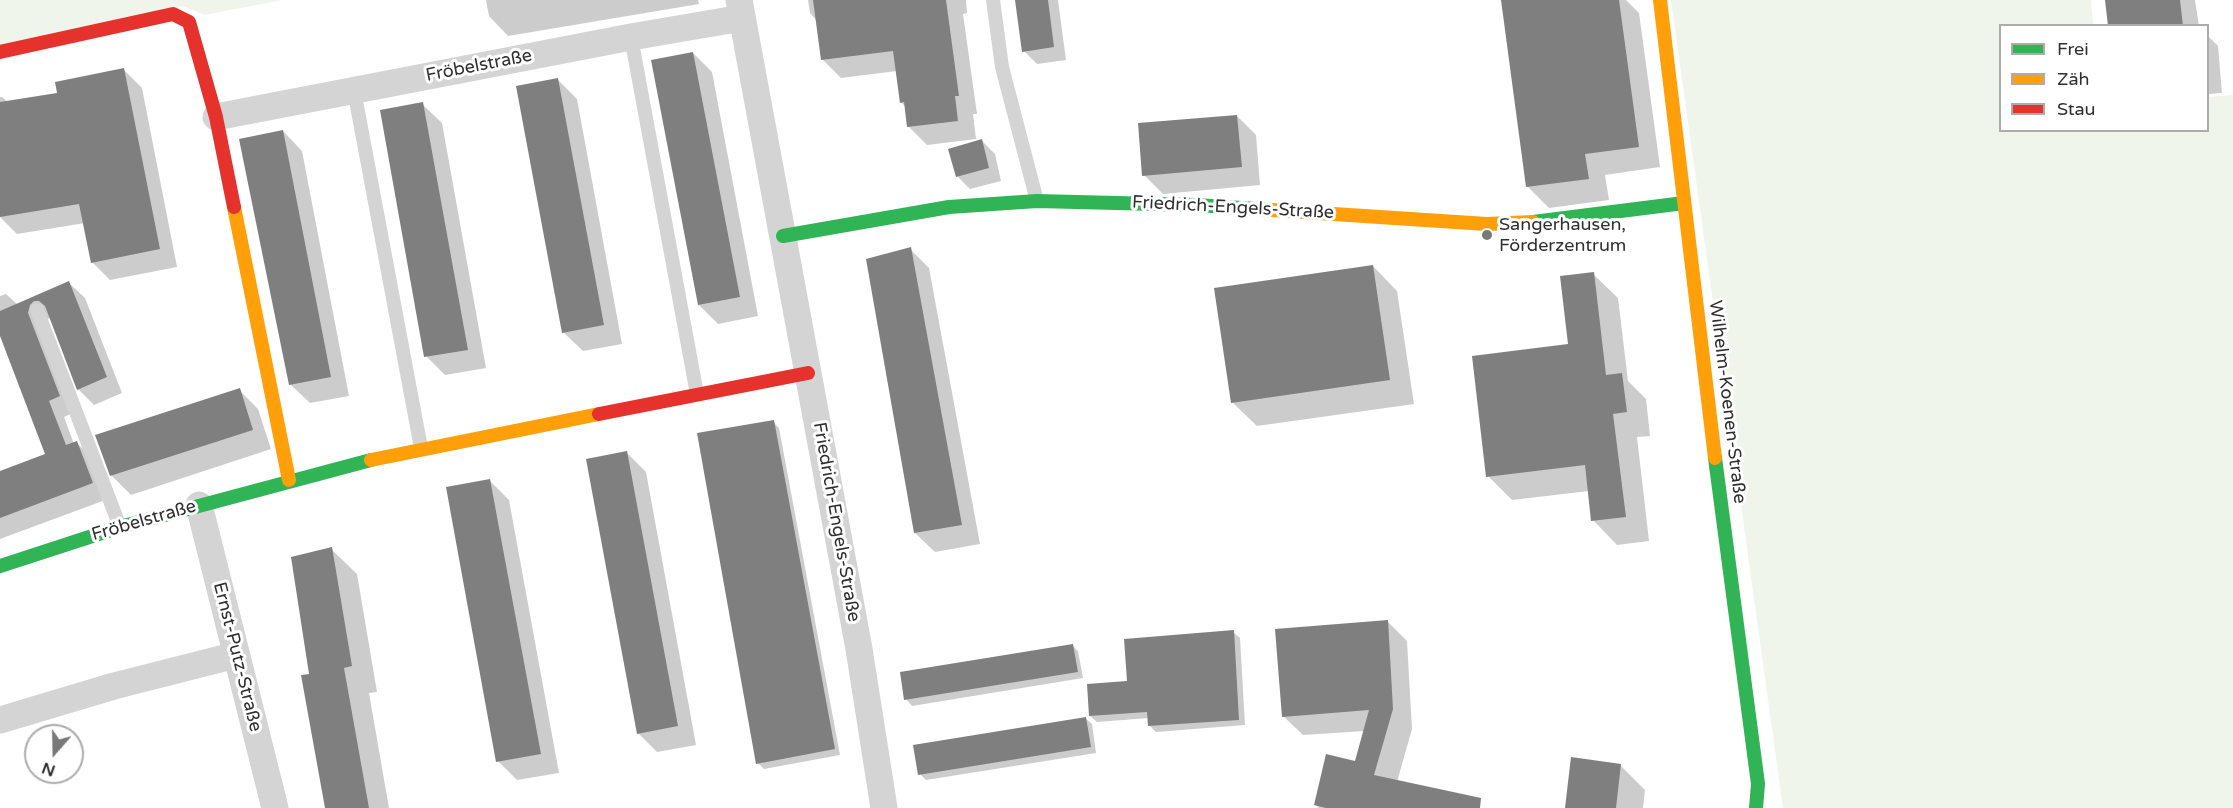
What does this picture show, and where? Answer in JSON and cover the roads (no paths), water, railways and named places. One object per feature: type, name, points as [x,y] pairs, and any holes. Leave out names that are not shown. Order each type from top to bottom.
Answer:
[{"type":"street","name":"Wilhelm-Koenen-Straße","points":[[1660,0],[1756,772],[1758,793],[1756,808]]},
{"type":"street","name":"Friedrich-Engels-Straße","points":[[740,9],[859,649],[884,808]]},
{"type":"street","name":"Fröbelstraße","points":[[216,117],[631,37],[740,9]]},
{"type":"street","points":[[0,52],[173,14],[189,22],[216,117],[289,480]]},
{"type":"street","name":"Friedrich-Engels-Straße","points":[[783,236],[949,207],[1037,201],[1196,205],[1487,224],[1546,221],[1684,203]]},
{"type":"street","name":"Fröbelstraße","points":[[0,566],[120,527],[289,480],[421,448],[808,373]]},
{"type":"street","name":"Ernst-Putz-Straße","points":[[199,506],[275,808]]},
{"type":"street","points":[[0,720],[114,686],[236,655]]},
{"type":"lane","points":[[993,0],[1002,67],[1037,201]]},
{"type":"lane","points":[[631,37],[697,394]]},
{"type":"lane","points":[[354,90],[421,448]]},
{"type":"lane","points":[[37,310],[120,527]]},
{"type":"place","name":"Sangerhausen, Förderzentrum","points":[[1487,235]]}]
